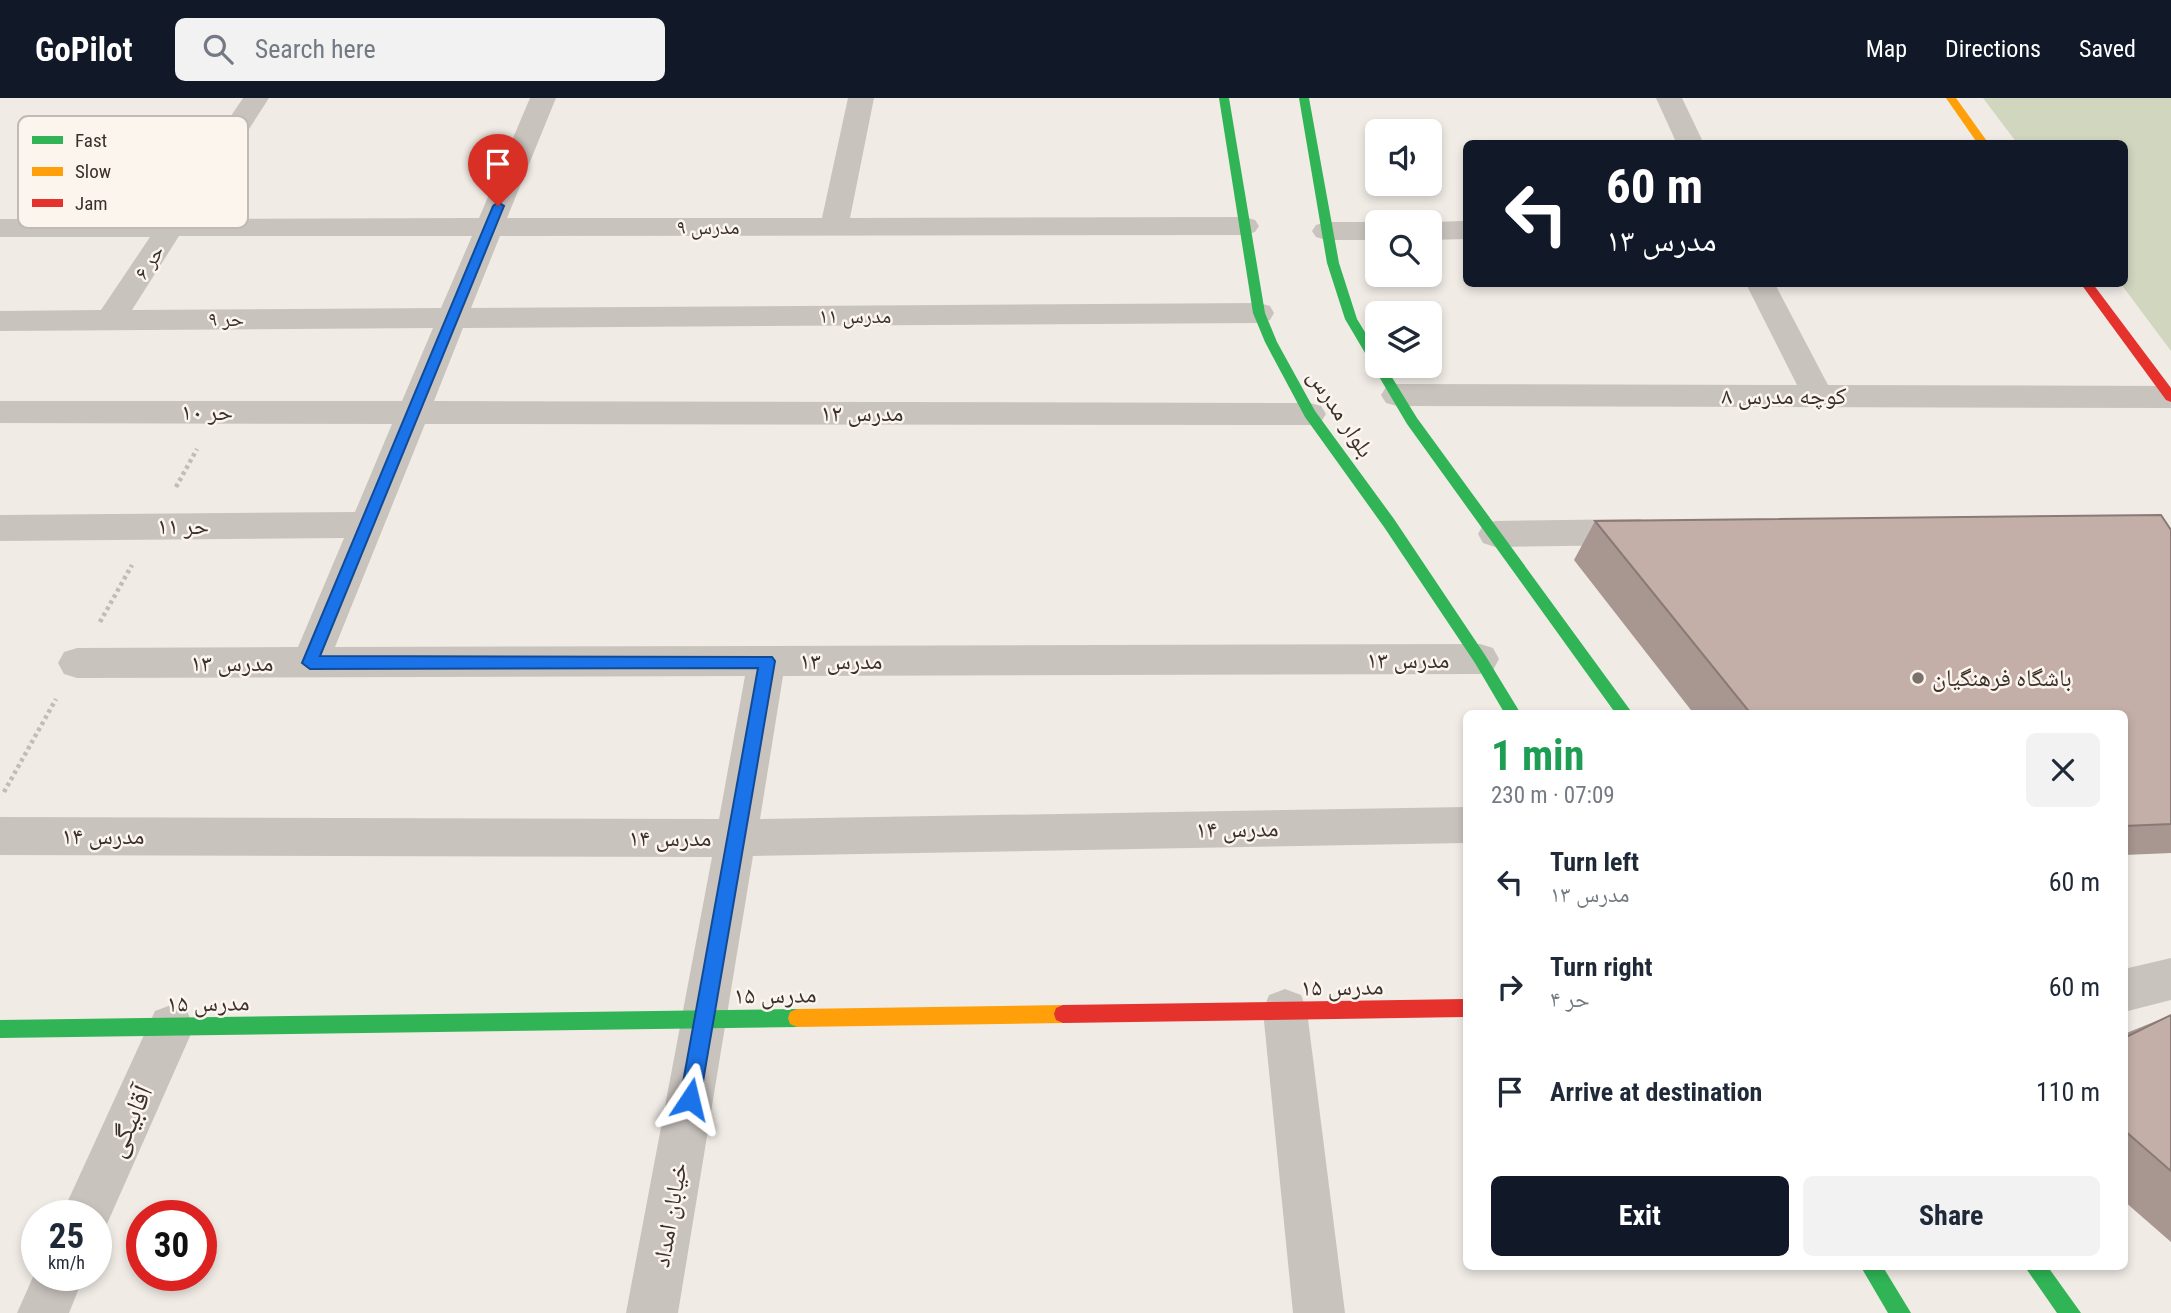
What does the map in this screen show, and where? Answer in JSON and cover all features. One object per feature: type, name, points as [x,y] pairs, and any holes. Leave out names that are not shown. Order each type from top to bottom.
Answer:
[{"type":"main road","name":"بلوار مدرس","points":[[1224,98],[1259,313],[1271,342],[1310,414],[1389,523],[1480,659],[1511,710]]},
{"type":"main road","points":[[1304,98],[1333,263],[1351,319],[1365,342]]},
{"type":"main road","points":[[1951,98],[1981,140]]},
{"type":"main road","points":[[2089,287],[2171,397]]},
{"type":"main road","points":[[1387,378],[1412,421],[1622,710]]},
{"type":"main road","name":"مدرس ۱۵","points":[[0,1029],[1463,1008]]},
{"type":"main road","points":[[1873,1270],[1900,1313]]},
{"type":"main road","points":[[2037,1270],[2070,1313]]},
{"type":"street","name":"حر ۶","points":[[244,116],[256,98]]},
{"type":"street","points":[[310,663],[543,98]]},
{"type":"street","points":[[834,227],[861,98]]},
{"type":"street","points":[[1669,98],[1689,140]]},
{"type":"street","name":"مدرس ۹","points":[[0,228],[1245,226]]},
{"type":"street","name":"حر ۶","points":[[110,320],[170,228]]},
{"type":"street","points":[[1442,230],[1463,230]]},
{"type":"street","points":[[1326,231],[1365,231]]},
{"type":"street","points":[[1763,287],[1818,396]]},
{"type":"street","name":"مدرس ۱۱","points":[[452,318],[1259,313]]},
{"type":"street","name":"حر ۹","points":[[0,320],[452,318]]},
{"type":"street","name":"کوچه مدرس ۸","points":[[1397,395],[2171,397]]},
{"type":"street","name":"حر ۱۰","points":[[0,412],[413,412]]},
{"type":"street","name":"مدرس ۱۲","points":[[413,412],[1310,414]]},
{"type":"street","name":"حر ۱۱","points":[[0,528],[366,525]]},
{"type":"street","points":[[1495,534],[1675,532]]},
{"type":"street","name":"مدرس ۱۳","points":[[77,663],[1480,659]]},
{"type":"street","name":"خیابان امداد","points":[[653,1313],[767,661]]},
{"type":"street","name":"مدرس ۱۴","points":[[0,836],[737,838],[1463,825]]},
{"type":"street","points":[[2128,990],[2171,979]]},
{"type":"street","points":[[1285,1011],[1319,1313]]},
{"type":"street","name":"آقابیگی","points":[[93,1200],[171,1027]]},
{"type":"street","points":[[43,1313],[53,1291]]},
{"type":"path","points":[[0,799],[218,412]]},
{"type":"green space","points":[[1983,98],[2171,98],[2171,351],[2123,287],[2128,287],[2128,140],[2015,140]]},
{"type":"building","name":"باشگاه فرهنگیان","points":[[2161,515],[2171,530],[2171,824],[2128,826],[2128,710],[1748,710],[1595,521]]},
{"type":"building","points":[[2171,1015],[2171,1171],[2128,1133],[2128,1036]]},
{"type":"traffic: fast","points":[[1224,98],[1259,313],[1271,342],[1310,414],[1389,523],[1480,659],[1511,710]]},
{"type":"traffic: fast","points":[[1304,98],[1333,263],[1351,319],[1365,342]]},
{"type":"traffic: fast","points":[[1386,378],[1412,421],[1622,710]]},
{"type":"traffic: fast","points":[[0,1029],[797,1018]]},
{"type":"traffic: fast","points":[[1873,1270],[1900,1313]]},
{"type":"traffic: fast","points":[[2037,1270],[2070,1313]]},
{"type":"traffic: slow","points":[[1951,98],[1981,140]]},
{"type":"traffic: slow","points":[[797,1018],[1063,1014]]},
{"type":"traffic: jam","points":[[2089,287],[2171,397]]},
{"type":"traffic: jam","points":[[1063,1014],[1463,1008]]},
{"type":"place","name":"باشگاه فرهنگیان","points":[[1918,678]]},
{"type":"route","points":[[498,206],[310,663],[767,661],[690,1099]]}]
